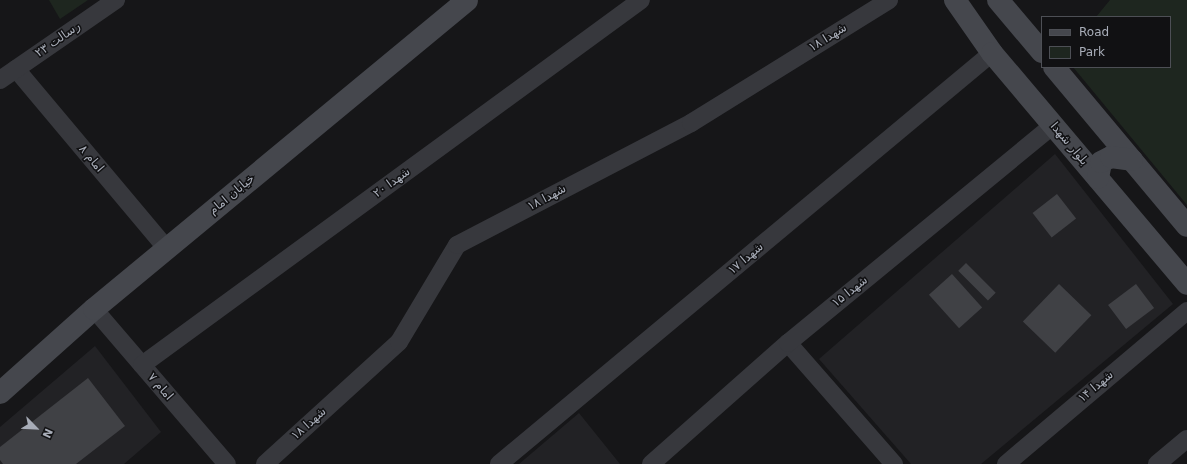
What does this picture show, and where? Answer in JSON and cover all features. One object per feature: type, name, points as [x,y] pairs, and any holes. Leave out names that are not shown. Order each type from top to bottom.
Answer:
[{"type":"main road","name":"خیابان امام","points":[[0,393],[94,309],[467,0]]},
{"type":"main road","name":"بلوار شهدا","points":[[955,0],[992,53],[1187,284]]},
{"type":"main road","points":[[998,0],[1041,51]]},
{"type":"main road","points":[[1055,68],[1187,226]]},
{"type":"main road","points":[[1098,178],[1101,162],[1111,157],[1132,160]]},
{"type":"street","name":"رسالت ۲۳","points":[[0,80],[116,0]]},
{"type":"street","name":"شهدا ۲۰","points":[[142,365],[641,0]]},
{"type":"street","name":"شهدا ۱۸","points":[[265,464],[399,342],[458,245],[691,123],[889,0]]},
{"type":"street","name":"شهدا ۱۷","points":[[499,464],[992,53]]},
{"type":"street","name":"امام ۸","points":[[16,69],[167,249]]},
{"type":"street","name":"شهدا ۱۵","points":[[652,464],[788,343],[1053,125]]},
{"type":"street","name":"امام ۷","points":[[94,309],[227,464]]},
{"type":"street","name":"شهدا ۱۴","points":[[1006,464],[1187,311]]},
{"type":"street","points":[[788,343],[894,464]]},
{"type":"street","points":[[1157,464],[1187,439]]},
{"type":"shaded area","points":[[1055,154],[1173,304],[981,464],[911,464],[819,359]]},
{"type":"shaded area","points":[[95,346],[161,432],[124,464],[0,464],[0,427]]},
{"type":"shaded area","points":[[579,413],[620,464],[519,464]]},
{"type":"green space","points":[[49,0],[88,0],[60,19]]},
{"type":"green space","points":[[1110,0],[1187,0],[1187,205],[1074,68],[1171,68],[1171,16],[1097,16]]},
{"type":"building","points":[[1057,194],[1076,218],[1052,238],[1033,213]]},
{"type":"building","points":[[966,263],[996,293],[988,300],[958,271]]},
{"type":"building","points":[[952,274],[982,307],[959,328],[929,295]]},
{"type":"building","points":[[1059,284],[1091,315],[1055,353],[1023,321]]},
{"type":"building","points":[[1136,284],[1154,308],[1126,329],[1108,305]]},
{"type":"building","points":[[88,378],[125,426],[76,464],[3,464],[0,460],[0,447]]}]
